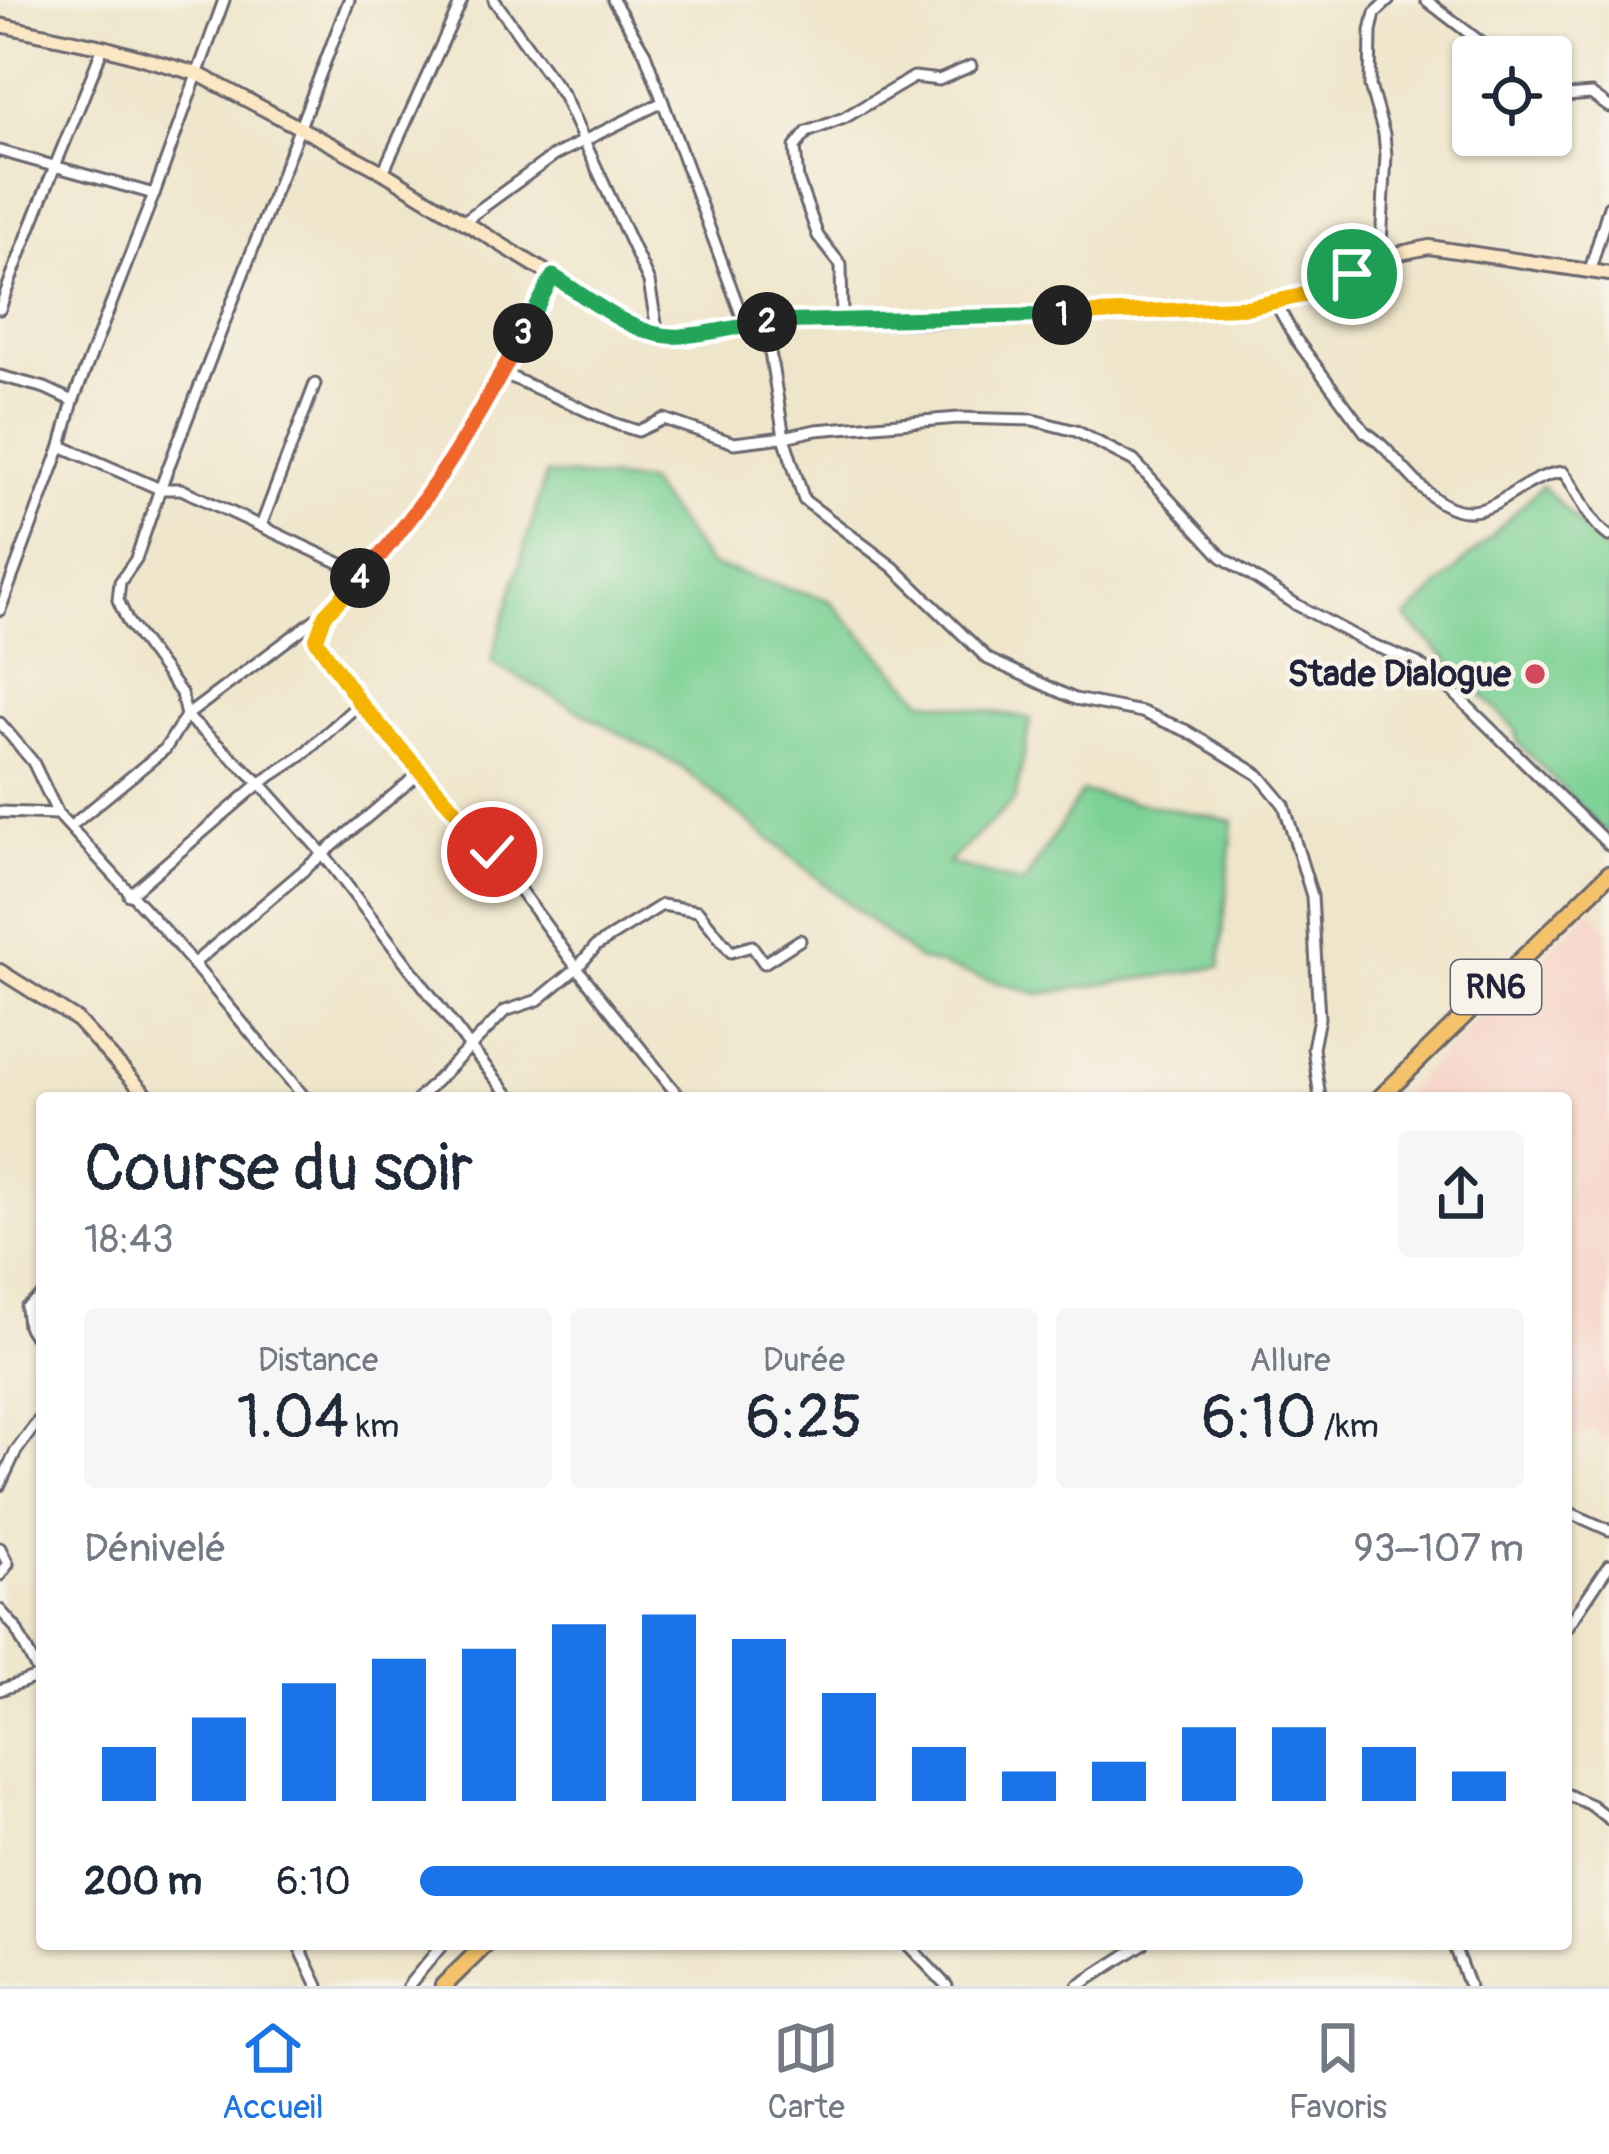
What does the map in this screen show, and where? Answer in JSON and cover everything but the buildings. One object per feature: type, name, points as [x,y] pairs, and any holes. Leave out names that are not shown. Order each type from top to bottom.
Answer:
[{"type":"highway","name":"RN6","points":[[1386,1092],[1609,874]]},
{"type":"highway","points":[[443,1986],[480,1950]]},
{"type":"main road","points":[[0,25],[198,74],[383,172],[619,317],[658,335],[679,337],[765,322],[1148,312],[1275,302],[1429,247],[1609,274]]},
{"type":"main road","points":[[0,971],[76,1019],[143,1092]]},
{"type":"street","points":[[0,610],[224,0]]},
{"type":"street","points":[[349,0],[136,559],[120,581],[118,600],[128,622],[182,693],[186,716],[260,783],[323,854],[506,1092]]},
{"type":"street","points":[[383,172],[461,0]]},
{"type":"street","points":[[494,0],[562,94],[649,282],[658,335]]},
{"type":"street","points":[[613,0],[645,53],[745,325]]},
{"type":"street","points":[[1380,262],[1386,155],[1370,86],[1370,50],[1375,13],[1389,0]]},
{"type":"street","points":[[1426,0],[1473,36]]},
{"type":"street","points":[[0,310],[37,202],[56,168],[103,47]]},
{"type":"street","points":[[842,320],[841,265],[818,236],[798,179],[795,147],[807,132],[844,118],[914,77],[940,80],[971,66]]},
{"type":"street","points":[[1572,96],[1591,94],[1609,107]]},
{"type":"street","points":[[464,220],[522,176],[584,139],[663,102]]},
{"type":"street","points":[[0,152],[154,194]]},
{"type":"street","points":[[1591,270],[1609,206]]},
{"type":"street","points":[[553,276],[485,405],[399,538],[325,615],[316,640],[360,703],[520,888],[675,1092]]},
{"type":"street","points":[[1275,302],[1295,338],[1365,432],[1382,442],[1444,506],[1466,513],[1490,507],[1549,473],[1563,472],[1579,491],[1588,515],[1609,536]]},
{"type":"street","points":[[765,322],[784,437],[804,500],[893,567],[988,659],[1075,699],[1142,712],[1187,731],[1236,758],[1284,805],[1312,896],[1319,1018],[1312,1048],[1319,1092]]},
{"type":"street","points":[[502,373],[616,424],[638,430],[664,419],[734,443],[816,430],[958,418],[1033,420],[1076,431],[1134,461],[1222,557],[1297,605],[1418,663],[1444,683],[1609,845]]},
{"type":"street","points":[[0,376],[73,401]]},
{"type":"street","points":[[261,526],[315,384]]},
{"type":"street","points":[[62,446],[160,489],[181,489],[344,565],[369,569]]},
{"type":"street","points":[[71,826],[165,749],[186,716],[337,603]]},
{"type":"street","points":[[128,895],[360,703]]},
{"type":"street","points":[[0,723],[33,762],[58,814],[193,964],[299,1092]]},
{"type":"street","points":[[193,964],[421,772]]},
{"type":"street","points":[[0,812],[58,814]]},
{"type":"street","points":[[424,1092],[505,1011],[538,1000],[596,946],[662,905],[698,911],[730,952],[752,946],[764,963],[800,940]]},
{"type":"street","points":[[36,1300],[26,1308],[28,1326],[36,1339]]},
{"type":"street","points":[[0,1485],[36,1424]]},
{"type":"street","points":[[1572,1514],[1609,1530]]},
{"type":"street","points":[[0,1548],[8,1564],[0,1575]]},
{"type":"street","points":[[1572,1620],[1609,1565]]},
{"type":"street","points":[[0,1610],[36,1666]]},
{"type":"street","points":[[0,1690],[36,1677]]},
{"type":"street","points":[[1572,1796],[1609,1820]]},
{"type":"street","points":[[301,1950],[318,1986]]},
{"type":"street","points":[[408,1986],[438,1950]]},
{"type":"street","points":[[913,1950],[947,1986]]},
{"type":"street","points":[[1078,1986],[1134,1950]]},
{"type":"street","points":[[1455,1950],[1469,1986]]},
{"type":"shaded area","points":[[1592,908],[1609,930],[1609,1445],[1590,1428],[1572,1442],[1572,1092],[1405,1092]]},
{"type":"green space","points":[[546,474],[647,482],[710,565],[829,600],[923,700],[1031,719],[1015,800],[948,863],[1023,884],[1082,792],[1233,821],[1220,967],[1038,994],[917,959],[681,767],[491,662]]},
{"type":"green space","name":"Stade Dialogue","points":[[1542,486],[1609,554],[1609,832],[1518,743],[1516,730],[1406,618]]},
{"type":"place","name":"Stade Dialogue","points":[[1535,674]]},
{"type":"route","points":[[492,852],[360,703],[316,640],[325,615],[399,538],[485,405],[553,276],[619,317],[658,335],[679,337],[765,322],[1249,307],[1300,296],[1352,274]]}]
